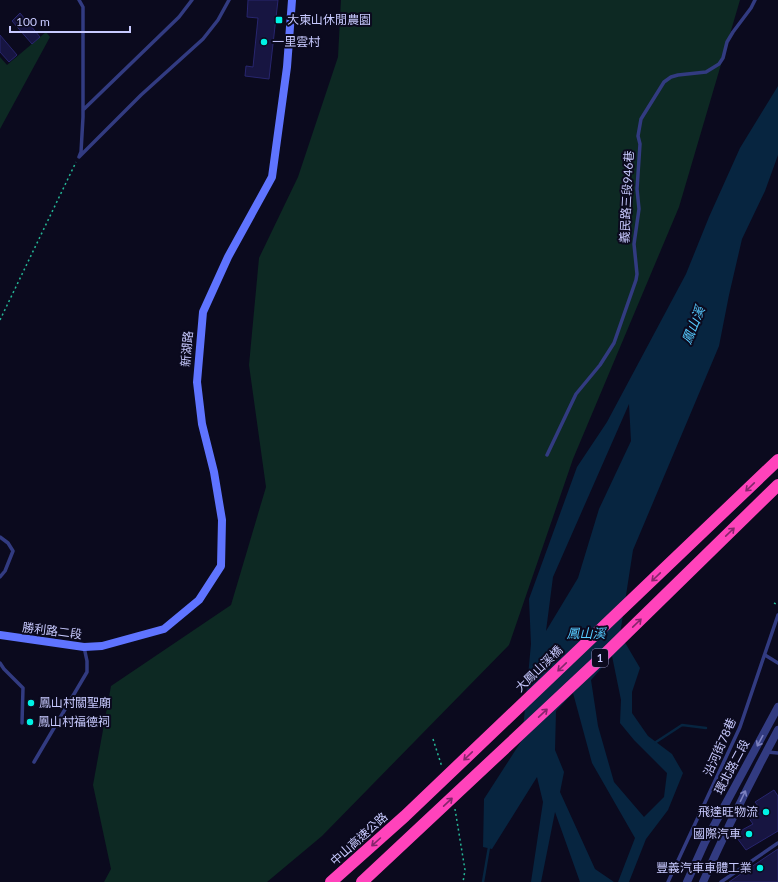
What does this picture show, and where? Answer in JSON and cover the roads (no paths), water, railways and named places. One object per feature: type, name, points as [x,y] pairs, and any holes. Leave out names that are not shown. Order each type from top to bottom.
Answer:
[{"type":"highway","name":"大鳳山溪橋","points":[[405,816],[778,460]]},
{"type":"highway","name":"1","points":[[362,882],[598,661],[778,485]]},
{"type":"highway","name":"中山高速公路","points":[[331,882],[405,816]]},
{"type":"main road","name":"新湖路","points":[[102,646],[164,629],[198,600],[221,566],[222,520],[214,472],[202,424],[196,382],[203,312],[228,257],[272,177],[287,68],[292,0]]},
{"type":"main road","name":"勝利路二段","points":[[0,635],[84,647],[102,646]]},
{"type":"street","name":"環北路二段","points":[[687,882],[705,842],[778,706]]},
{"type":"street","name":"環北路二段","points":[[703,882],[721,841],[778,730]]},
{"type":"lane","points":[[78,0],[83,7],[83,110],[81,152],[79,157],[141,95],[203,39],[218,20],[229,0]]},
{"type":"lane","points":[[83,110],[179,17],[192,0]]},
{"type":"lane","name":"義民路三段946巷","points":[[547,455],[576,394],[600,365],[614,343],[636,280],[637,274],[634,244],[639,209],[637,189],[640,144],[638,136],[641,119],[664,82],[678,75],[706,72],[719,64],[723,58],[727,42],[755,0]]},
{"type":"lane","points":[[0,537],[8,543],[13,551],[5,571],[0,577]]},
{"type":"lane","name":"沿河街78巷","points":[[668,882],[740,727],[778,615]]},
{"type":"lane","points":[[34,762],[87,672],[87,661],[84,647]]},
{"type":"lane","points":[[765,655],[778,663]]},
{"type":"lane","points":[[0,663],[23,688],[22,723]]},
{"type":"lane","points":[[766,751],[778,753]]},
{"type":"lane","points":[[721,882],[778,843]]},
{"type":"water","name":"鳳山溪","points":[[778,86],[778,155],[765,191],[742,239],[719,346],[633,550],[620,634],[640,668],[632,692],[632,713],[648,736],[672,754],[683,773],[668,810],[646,839],[629,882],[618,882],[635,838],[592,763],[573,693],[556,711],[555,750],[564,772],[560,792],[595,869],[614,882],[580,882],[555,812],[541,882],[531,882],[543,802],[537,777],[492,849],[483,847],[484,799],[522,740],[531,644],[529,599],[577,467],[607,422],[686,274],[709,217],[740,148]],"holes":[[[629,404],[631,441],[599,509],[578,578],[546,631],[553,577]],[[612,656],[621,700],[620,723],[634,740],[667,773],[664,797],[644,817],[614,782],[598,726],[591,680]]]},
{"type":"waterway","points":[[656,742],[682,725],[706,728]]},
{"type":"waterway","points":[[483,882],[489,847]]},
{"type":"place","name":"大東山休閒農園","points":[[279,20]]},
{"type":"place","name":"一里雲村","points":[[264,42]]},
{"type":"place","name":"鳳山村關聖廟","points":[[31,703]]},
{"type":"place","name":"鳳山村福德祠","points":[[30,722]]},
{"type":"place","name":"飛達旺物流","points":[[766,812]]},
{"type":"place","name":"國際汽車","points":[[749,834]]},
{"type":"place","name":"豐義汽車車體工業","points":[[760,868]]}]
